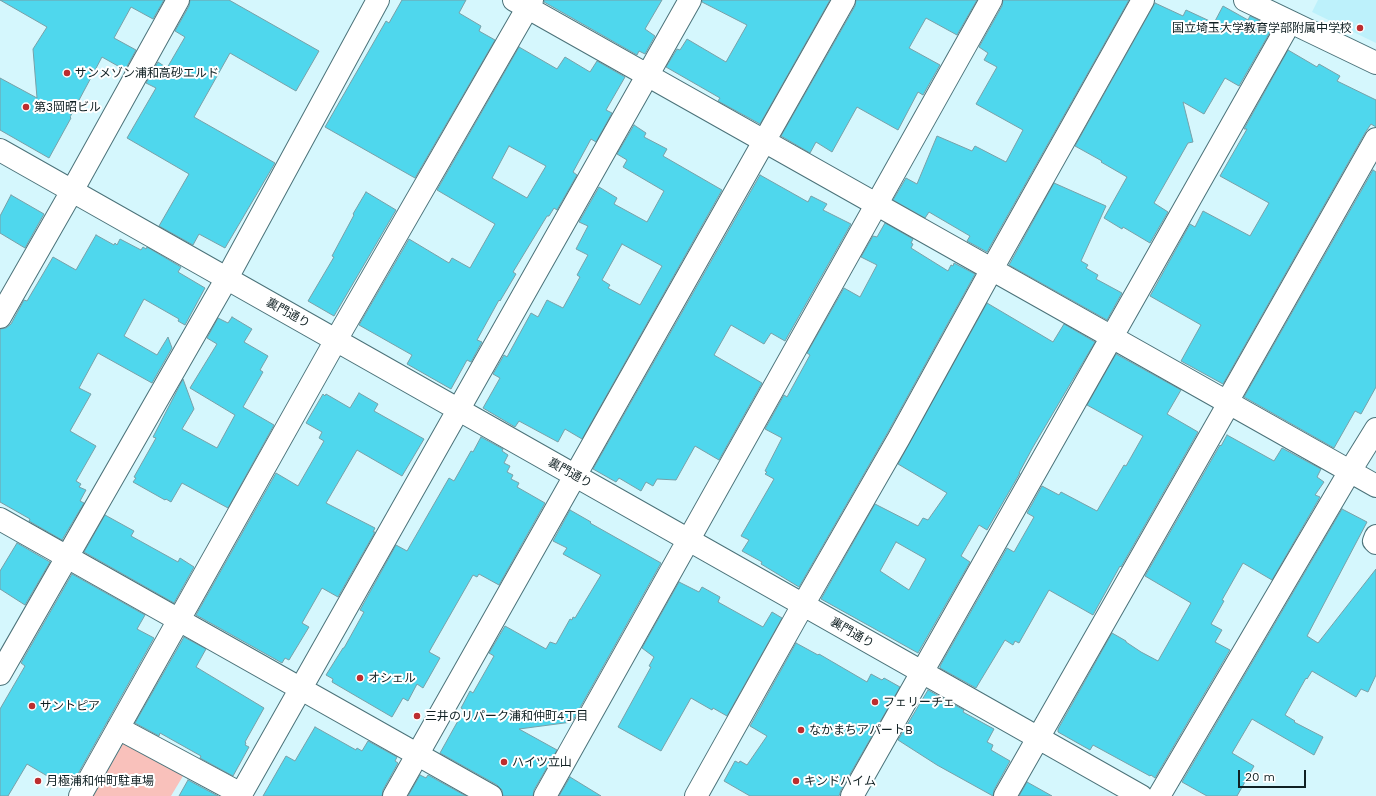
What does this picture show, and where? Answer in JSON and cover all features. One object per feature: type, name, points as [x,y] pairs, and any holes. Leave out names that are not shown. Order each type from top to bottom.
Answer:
[{"type":"street","points":[[0,317],[178,0]]},
{"type":"street","points":[[0,674],[226,278],[378,0]]},
{"type":"street","points":[[118,728],[241,795],[690,0]]},
{"type":"street","points":[[394,796],[844,0]]},
{"type":"street","points":[[545,796],[991,0]]},
{"type":"street","points":[[696,796],[899,438],[1143,0]]},
{"type":"street","points":[[1245,0],[1376,63]]},
{"type":"street","points":[[80,796],[525,3],[764,141],[1376,486]]},
{"type":"street","points":[[852,796],[1290,22]]},
{"type":"street","points":[[1005,796],[1224,412],[1227,402],[1376,139]]},
{"type":"street","name":"裏門通り","points":[[0,150],[336,340],[458,411],[1141,796]]},
{"type":"street","points":[[1159,796],[1376,429]]},
{"type":"street","points":[[0,519],[491,796]]},
{"type":"street","points":[[1376,536],[1374,541],[1376,542]]},
{"type":"shaded area","name":"国立埼玉大学教育学部附属中学校","points":[[1318,0],[1376,0],[1376,43],[1312,12]]},
{"type":"shaded area","points":[[124,742],[186,771],[171,796],[93,796]]},
{"type":"building","points":[[0,0],[164,0],[153,19],[131,7],[114,38],[136,50],[125,70],[102,57],[49,158],[0,130],[0,78],[37,98],[33,49],[47,27]]},
{"type":"building","points":[[190,0],[229,0],[319,51],[296,91],[230,53],[194,117],[275,163],[225,248],[199,234],[193,245],[159,226],[189,174],[127,138],[156,88],[146,83],[158,62],[167,68],[185,37],[175,31],[189,6]]},
{"type":"building","points":[[402,0],[466,0],[459,13],[481,26],[479,31],[495,40],[415,178],[325,127],[386,21],[389,23]]},
{"type":"building","points":[[544,0],[662,0],[645,29],[655,36],[645,54],[639,51],[637,55],[544,2]]},
{"type":"building","points":[[702,0],[830,0],[760,124],[718,101],[720,98],[666,67],[677,49],[680,50],[687,39],[726,62],[747,25],[702,2]]},
{"type":"building","points":[[856,0],[977,0],[957,35],[926,18],[909,48],[940,65],[923,95],[918,92],[898,130],[857,107],[832,152],[816,142],[810,153],[781,136],[855,6]]},
{"type":"building","points":[[1003,0],[1129,0],[987,252],[967,241],[970,236],[929,212],[925,218],[893,200],[906,178],[917,184],[937,136],[972,151],[975,146],[1006,162],[1023,130],[976,104],[997,67],[984,60],[988,53],[979,47],[1002,6]]},
{"type":"building","points":[[1155,3],[1183,16],[1186,10],[1214,23],[1223,6],[1248,20],[1250,16],[1273,27],[1239,86],[1225,78],[1204,114],[1183,102],[1193,142],[1188,143],[1154,203],[1168,212],[1150,243],[1104,218],[1127,177],[1075,146]]},
{"type":"building","points":[[519,47],[557,69],[565,57],[590,72],[597,61],[625,77],[606,110],[612,113],[596,142],[591,139],[573,172],[577,175],[557,210],[554,208],[549,216],[547,216],[513,272],[516,274],[500,301],[499,300],[477,340],[482,342],[471,362],[467,360],[451,389],[407,364],[412,355],[359,325],[409,239],[449,263],[452,258],[470,268],[495,224],[437,190]],"holes":[[[509,146],[546,166],[527,198],[492,178]]]},
{"type":"building","points":[[1288,50],[1317,67],[1319,64],[1340,76],[1337,81],[1376,100],[1376,127],[1371,124],[1365,133],[1223,384],[1181,361],[1201,325],[1150,296],[1190,224],[1195,227],[1203,211],[1250,236],[1269,203],[1220,176],[1247,129],[1244,129]]},
{"type":"building","points":[[634,125],[646,133],[644,137],[667,149],[663,156],[722,190],[582,439],[565,429],[558,442],[519,421],[515,427],[483,408],[500,378],[493,374],[504,355],[507,357],[531,313],[538,317],[547,300],[563,308],[580,277],[577,275],[588,255],[576,249],[588,226],[579,222],[599,187],[617,198],[614,204],[647,222],[664,191],[623,167],[627,160],[617,154]],"holes":[[[622,244],[662,266],[640,305],[608,288],[610,285],[602,280]]]},
{"type":"building","points":[[1373,170],[1376,172],[1376,387],[1361,414],[1355,411],[1334,448],[1244,397]]},
{"type":"building","points":[[760,175],[808,202],[811,196],[827,204],[823,210],[851,224],[785,341],[771,333],[764,344],[731,325],[714,355],[762,383],[719,460],[695,446],[676,480],[657,479],[653,486],[646,482],[641,491],[619,478],[616,482],[593,469]]},
{"type":"building","points":[[1054,183],[1106,206],[1081,261],[1088,265],[1086,268],[1098,275],[1096,279],[1122,293],[1107,320],[1009,265]]},
{"type":"building","points":[[366,192],[396,210],[334,316],[308,301],[334,257],[332,256]]},
{"type":"building","points":[[11,195],[44,214],[25,248],[0,233],[0,216]]},
{"type":"building","points":[[885,223],[913,239],[911,248],[948,271],[954,263],[975,274],[888,432],[799,587],[761,564],[762,562],[742,551],[749,540],[741,536],[774,479],[765,474],[767,472],[765,471],[782,438],[765,429],[784,395],[787,397],[810,355],[807,353],[844,288],[860,297],[877,265],[861,257],[873,236],[877,237]]},
{"type":"building","points":[[96,235],[114,245],[115,243],[117,245],[120,239],[141,250],[143,247],[146,249],[147,247],[181,267],[178,272],[205,288],[185,325],[178,321],[179,319],[144,299],[124,336],[157,355],[168,337],[172,348],[152,383],[98,353],[79,388],[91,394],[70,431],[96,446],[76,481],[81,484],[79,487],[86,490],[80,501],[84,503],[62,540],[0,502],[0,329],[6,328],[11,324],[24,300],[27,301],[53,257],[76,270]]},
{"type":"building","points":[[987,303],[1053,342],[1064,324],[1095,342],[1033,447],[1020,473],[987,530],[979,525],[961,556],[970,562],[918,653],[821,599],[875,504],[918,526],[923,518],[928,520],[947,493],[898,464]],"holes":[[[896,542],[926,559],[909,590],[880,571]]]},
{"type":"building","points":[[232,317],[252,329],[244,342],[268,356],[260,370],[263,372],[243,407],[274,425],[228,508],[182,483],[171,502],[166,499],[165,500],[133,482],[136,478],[134,477],[156,438],[153,437],[183,379],[194,409],[182,429],[217,448],[235,415],[190,388],[217,344],[207,338],[218,318],[228,323]]},
{"type":"building","points":[[1116,354],[1181,390],[1167,414],[1198,432],[1093,615],[1049,590],[1019,643],[1015,641],[1013,645],[1005,640],[976,688],[940,668],[940,666],[1007,548],[1014,552],[1034,517],[1027,513],[1042,486],[1059,495],[1061,492],[1097,511],[1143,436],[1087,405]]},
{"type":"building","points":[[359,393],[378,404],[374,411],[424,439],[402,476],[357,450],[326,503],[375,528],[373,532],[375,532],[338,597],[322,588],[302,623],[309,627],[289,660],[285,658],[282,663],[196,615],[276,473],[298,486],[324,441],[319,438],[322,432],[306,423],[323,394],[325,396],[326,394],[350,408]]},
{"type":"building","points":[[1227,435],[1274,461],[1282,448],[1321,469],[1317,477],[1324,482],[1315,495],[1320,497],[1272,580],[1243,563],[1222,600],[1224,601],[1211,624],[1222,630],[1215,642],[1230,650],[1155,778],[1093,745],[1090,750],[1058,732],[1058,729],[1112,633],[1158,661],[1191,603],[1145,576]]},
{"type":"building","points":[[481,437],[503,449],[502,451],[508,455],[504,463],[510,466],[507,472],[513,475],[511,479],[519,483],[517,487],[545,503],[499,585],[479,574],[477,577],[473,575],[429,652],[440,658],[423,688],[417,684],[408,701],[403,698],[392,717],[332,682],[333,679],[326,675],[344,648],[364,612],[360,610],[396,545],[407,551],[449,478],[454,481],[471,451],[473,452]]},
{"type":"building","points":[[1342,509],[1367,522],[1307,636],[1318,643],[1376,569],[1376,675],[1368,692],[1361,689],[1356,697],[1312,671],[1307,679],[1306,678],[1285,715],[1295,721],[1294,722],[1323,737],[1314,755],[1252,719],[1232,753],[1254,766],[1237,796],[1207,796],[1182,782]]},
{"type":"building","points":[[570,510],[661,563],[572,722],[519,729],[557,750],[534,790],[533,796],[503,796],[502,790],[497,785],[440,753],[464,710],[461,708],[470,691],[473,693],[494,656],[489,653],[505,626],[546,649],[550,642],[556,644],[570,619],[572,620],[573,617],[575,618],[601,575],[563,554],[567,548],[553,541]]},
{"type":"building","points":[[105,515],[134,531],[131,536],[178,562],[180,558],[194,567],[174,603],[84,552]]},
{"type":"building","points":[[17,543],[50,562],[25,605],[0,589],[0,571]]},
{"type":"building","points":[[72,574],[145,615],[137,629],[154,638],[74,781],[69,778],[66,782],[51,773],[49,777],[27,764],[8,796],[0,796],[0,709],[25,666],[21,663]]},
{"type":"building","points":[[679,582],[699,592],[702,587],[720,597],[718,602],[763,627],[772,612],[782,618],[727,716],[713,708],[712,710],[691,698],[661,751],[618,727],[651,667],[649,666],[654,657],[642,648]]},
{"type":"building","points":[[184,637],[206,649],[196,667],[264,708],[245,742],[245,745],[249,747],[233,776],[200,758],[201,756],[160,733],[159,736],[135,723]]},
{"type":"building","points":[[796,643],[818,655],[819,654],[867,682],[871,674],[882,680],[884,678],[900,687],[839,796],[750,796],[724,781],[735,761],[739,763],[740,761],[747,765],[767,736],[750,726]]},
{"type":"building","points":[[928,690],[994,729],[987,742],[993,745],[991,750],[1010,761],[994,790],[993,796],[937,765],[898,740]]},
{"type":"building","points":[[315,727],[356,750],[357,748],[362,751],[368,741],[397,757],[395,761],[398,763],[383,790],[382,796],[263,796],[286,756],[295,761]]},
{"type":"building","points":[[420,775],[426,778],[428,775],[466,796],[408,796]]},
{"type":"building","points":[[570,777],[601,796],[559,796]]},
{"type":"building","points":[[188,780],[218,796],[179,796]]},
{"type":"building","points":[[1027,782],[1052,796],[1019,796]]},
{"type":"place","name":"国立埼玉大学教育学部附属中学校","points":[[1360,28]]},
{"type":"place","name":"サンメゾン浦和高砂エルド","points":[[67,73]]},
{"type":"place","name":"第3岡昭ビル","points":[[26,107]]},
{"type":"place","name":"オシェル","points":[[360,678]]},
{"type":"place","name":"フェリーチェ","points":[[875,702]]},
{"type":"place","name":"サントピア","points":[[32,706]]},
{"type":"place","name":"三井のリパーク浦和仲町4丁目","points":[[417,716]]},
{"type":"place","name":"なかまちアパートB","points":[[801,730]]},
{"type":"place","name":"ハイツ立山","points":[[504,762]]},
{"type":"place","name":"月極浦和仲町駐車場","points":[[38,781]]},
{"type":"place","name":"キンドハイム","points":[[796,781]]}]
